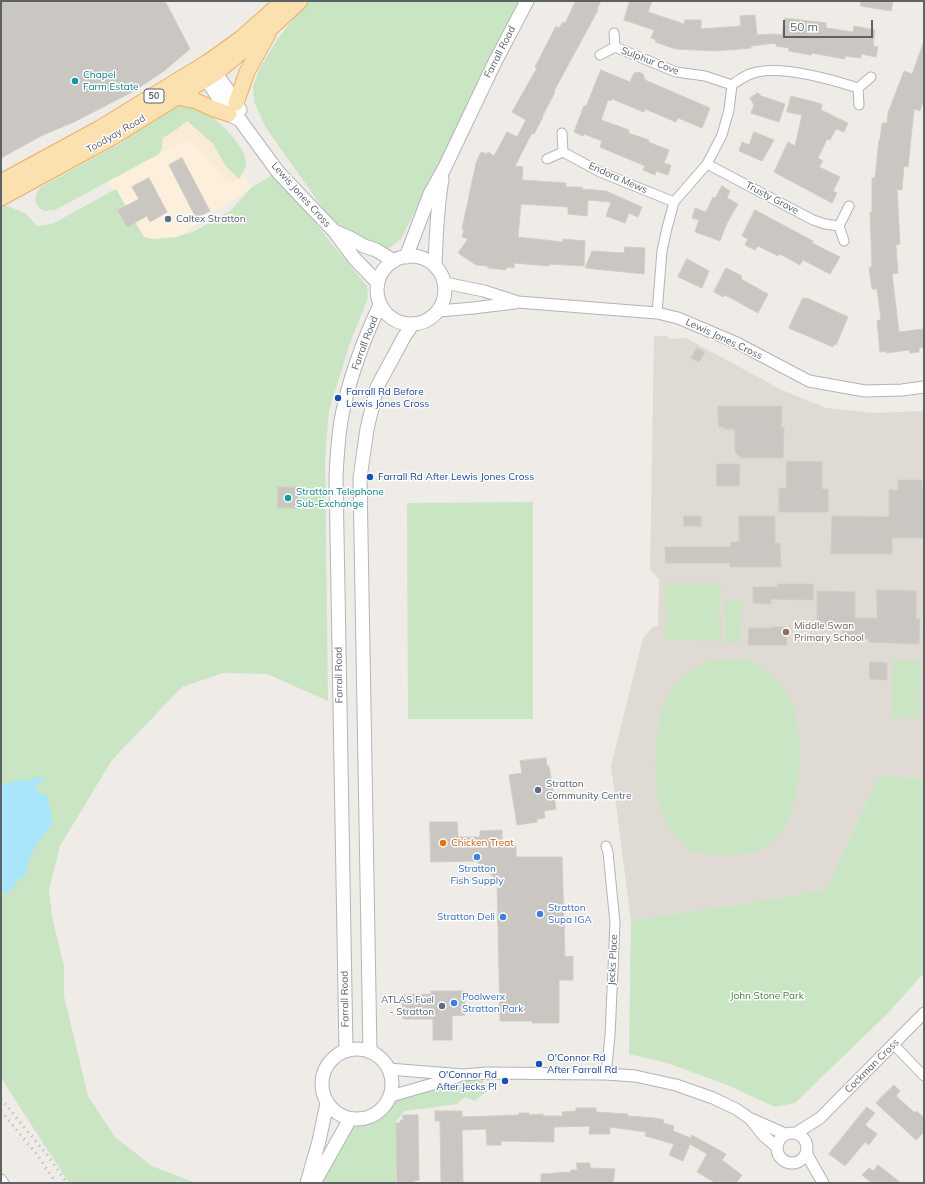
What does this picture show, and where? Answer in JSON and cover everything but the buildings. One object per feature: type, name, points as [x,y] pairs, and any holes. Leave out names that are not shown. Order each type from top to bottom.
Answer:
[{"type":"main road","name":"Toodyay Road","points":[[1,198],[111,138],[177,97],[283,1]]},
{"type":"main road","name":"Toodyay Road","points":[[1,182],[207,71],[272,26],[300,1]]},
{"type":"main road","name":"Farrall Road","points":[[412,325],[399,322],[388,316],[380,305],[378,298],[378,283],[381,274],[387,267],[400,259],[430,194],[444,169],[494,64],[527,1]]},
{"type":"main road","points":[[177,97],[196,101],[214,110],[235,112],[247,72],[272,26]]},
{"type":"main road","name":"Lewis Jones Cross","points":[[207,71],[278,172],[334,232],[354,258],[378,283]]},
{"type":"main road","name":"Farrall Road","points":[[435,266],[438,202],[444,169]]},
{"type":"main road","name":"Lewis Jones Cross","points":[[334,232],[350,238],[364,246],[400,259]]},
{"type":"main road","points":[[370,1052],[360,478],[367,429],[377,387],[412,325],[422,323],[432,318],[439,311],[445,293],[445,283],[435,266],[426,260],[416,257],[400,259]]},
{"type":"main road","name":"Farrall Road","points":[[346,1051],[336,476],[341,421],[345,405],[363,346],[380,305]]},
{"type":"main road","points":[[359,1049],[370,1052],[384,1061],[389,1069],[392,1079],[391,1096],[386,1105],[379,1112],[370,1117],[350,1119],[340,1115],[327,1103],[323,1093],[322,1083],[324,1071],[328,1064],[336,1056],[346,1051],[359,1049]]},
{"type":"main road","points":[[307,1183],[319,1141],[327,1103]]},
{"type":"main road","points":[[314,1183],[350,1119]]},
{"type":"street","name":"Sulphur Cove","points":[[614,33],[615,47]]},
{"type":"street","name":"Sulphur Cove","points":[[600,55],[615,47]]},
{"type":"street","name":"Sulphur Cove","points":[[615,47],[676,72],[705,76],[732,85]]},
{"type":"street","points":[[657,313],[662,251],[674,202],[707,164],[722,135],[729,110],[732,85],[746,75],[758,72],[780,71],[824,77],[858,88]]},
{"type":"street","points":[[858,88],[871,77]]},
{"type":"street","points":[[858,88],[859,106]]},
{"type":"street","points":[[547,159],[563,152],[562,133]]},
{"type":"street","name":"Endora Mews","points":[[563,152],[600,172],[674,202]]},
{"type":"street","name":"Trusty Grove","points":[[707,164],[813,220],[838,226]]},
{"type":"street","points":[[844,241],[838,226],[849,206]]},
{"type":"street","name":"Lewis Jones Cross","points":[[445,283],[484,291],[518,302]]},
{"type":"street","name":"Lewis Jones Cross","points":[[439,311],[518,302],[657,313],[678,318],[737,344],[809,381],[864,391],[902,390],[924,387]]},
{"type":"street","name":"Jecks Place","points":[[606,846],[610,862],[614,923],[610,1036],[606,1074]]},
{"type":"street","name":"Cockman Cross","points":[[790,1134],[820,1118],[924,1013]]},
{"type":"street","points":[[893,1044],[924,1076]]},
{"type":"street","points":[[389,1069],[463,1075],[486,1073],[606,1074],[635,1076],[676,1084],[713,1098],[736,1109],[749,1118],[790,1134],[803,1137],[822,1181]]},
{"type":"street","points":[[391,1096],[463,1075]]},
{"type":"street","points":[[749,1118],[764,1136],[777,1147]]},
{"type":"street","name":"Cockman Cross","points":[[807,1149],[820,1118]]},
{"type":"street","points":[[790,1134],[781,1137],[777,1147],[777,1152],[783,1160],[787,1162],[797,1162],[801,1160],[807,1149]]},
{"type":"street","points":[[797,1162],[822,1181]]},
{"type":"street","points":[[1,1179],[4,1183]]},
{"type":"shaded area","name":"Caltex Stratton","points":[[209,124],[252,187],[155,252],[103,175],[176,126]]},
{"type":"shaded area","name":"Middle Swan Primary School","points":[[654,336],[667,336],[670,339],[686,338],[782,390],[826,408],[873,413],[924,411],[924,779],[879,775],[826,890],[631,921],[611,766],[643,638],[652,627],[658,626],[659,579],[650,570]]},
{"type":"green space","points":[[307,1],[520,1],[401,239],[387,250],[349,234],[327,214],[266,128],[254,102],[253,86],[260,68],[277,40]]},
{"type":"green space","points":[[177,104],[188,104],[206,112],[233,137],[240,146],[246,162],[245,169],[239,179],[226,167],[213,144],[187,121],[163,138],[162,149],[159,154],[55,210],[45,211],[38,207],[36,197],[38,190],[41,187],[121,143],[129,133]]},
{"type":"green space","points":[[278,172],[328,239],[367,286],[368,298],[349,346],[329,410],[325,460],[328,701],[267,674],[223,673],[182,687],[112,760],[60,846],[49,890],[52,917],[64,966],[64,996],[88,1096],[115,1137],[152,1166],[196,1183],[69,1183],[1,1078],[1,203],[26,214],[37,226],[52,224],[116,189],[144,237],[154,239],[176,237],[195,231],[230,211],[252,187]]},
{"type":"green space","points":[[533,502],[533,719],[408,719],[407,503]]},
{"type":"green space","points":[[665,583],[721,583],[720,610],[716,610],[716,614],[721,614],[721,641],[665,640],[665,614],[669,614],[669,610],[665,609]]},
{"type":"green space","points":[[725,600],[742,600],[741,643],[725,643]]},
{"type":"green space","points":[[744,659],[755,663],[775,678],[780,684],[790,698],[796,717],[800,747],[800,764],[793,810],[786,825],[773,840],[765,847],[748,854],[712,855],[690,850],[675,835],[666,822],[660,805],[655,764],[659,723],[664,705],[671,691],[684,676],[711,660]]},
{"type":"green space","points":[[893,660],[920,661],[919,718],[892,718]]},
{"type":"green space","name":"John Stone Park","points":[[879,775],[924,779],[924,973],[887,1014],[795,1103],[775,1107],[725,1084],[667,1063],[629,1054],[631,921],[826,890]]},
{"type":"green space","points":[[486,1073],[482,1085],[488,1090],[475,1101],[465,1097],[457,1104],[405,1111],[396,1121],[396,1183],[314,1183],[350,1119],[364,1118],[375,1115],[391,1096]]},
{"type":"sand","points":[[187,121],[213,144],[226,167],[239,179],[232,183],[226,180],[198,148],[188,142],[171,147],[159,154],[162,149],[163,138]]},
{"type":"water","points":[[40,777],[46,781],[37,783],[35,791],[40,791],[48,798],[53,824],[43,834],[31,855],[25,876],[18,879],[17,883],[7,894],[3,892],[1,893],[1,785]]},
{"type":"railway","points":[[1,1099],[48,1156],[67,1183]]},
{"type":"railway","points":[[1,1111],[38,1156],[56,1183]]},
{"type":"place","name":"Chapel Farm Estate","points":[[75,81]]},
{"type":"place","name":"Caltex Stratton","points":[[168,219]]},
{"type":"place","name":"Farrall Rd Before Lewis Jones Cross","points":[[338,398]]},
{"type":"place","name":"Farrall Rd After Lewis Jones Cross","points":[[370,477]]},
{"type":"place","name":"Stratton Telephone Sub-Exchange","points":[[288,498]]},
{"type":"place","name":"Middle Swan Primary School","points":[[786,632]]},
{"type":"place","name":"Stratton Community Centre","points":[[538,790]]},
{"type":"place","name":"Chicken Treat","points":[[443,843]]},
{"type":"place","name":"Stratton Fish Supply","points":[[477,857]]},
{"type":"place","name":"Stratton Supa IGA","points":[[540,914]]},
{"type":"place","name":"Stratton Deli","points":[[503,917]]},
{"type":"place","name":"Poolwerx Stratton Park","points":[[454,1003]]},
{"type":"place","name":"ATLAS Fuel - Stratton","points":[[442,1006]]},
{"type":"place","name":"O'Connor Rd After Farrall Rd","points":[[539,1064]]},
{"type":"place","name":"O'Connor Rd After Jecks Pl","points":[[505,1081]]}]
